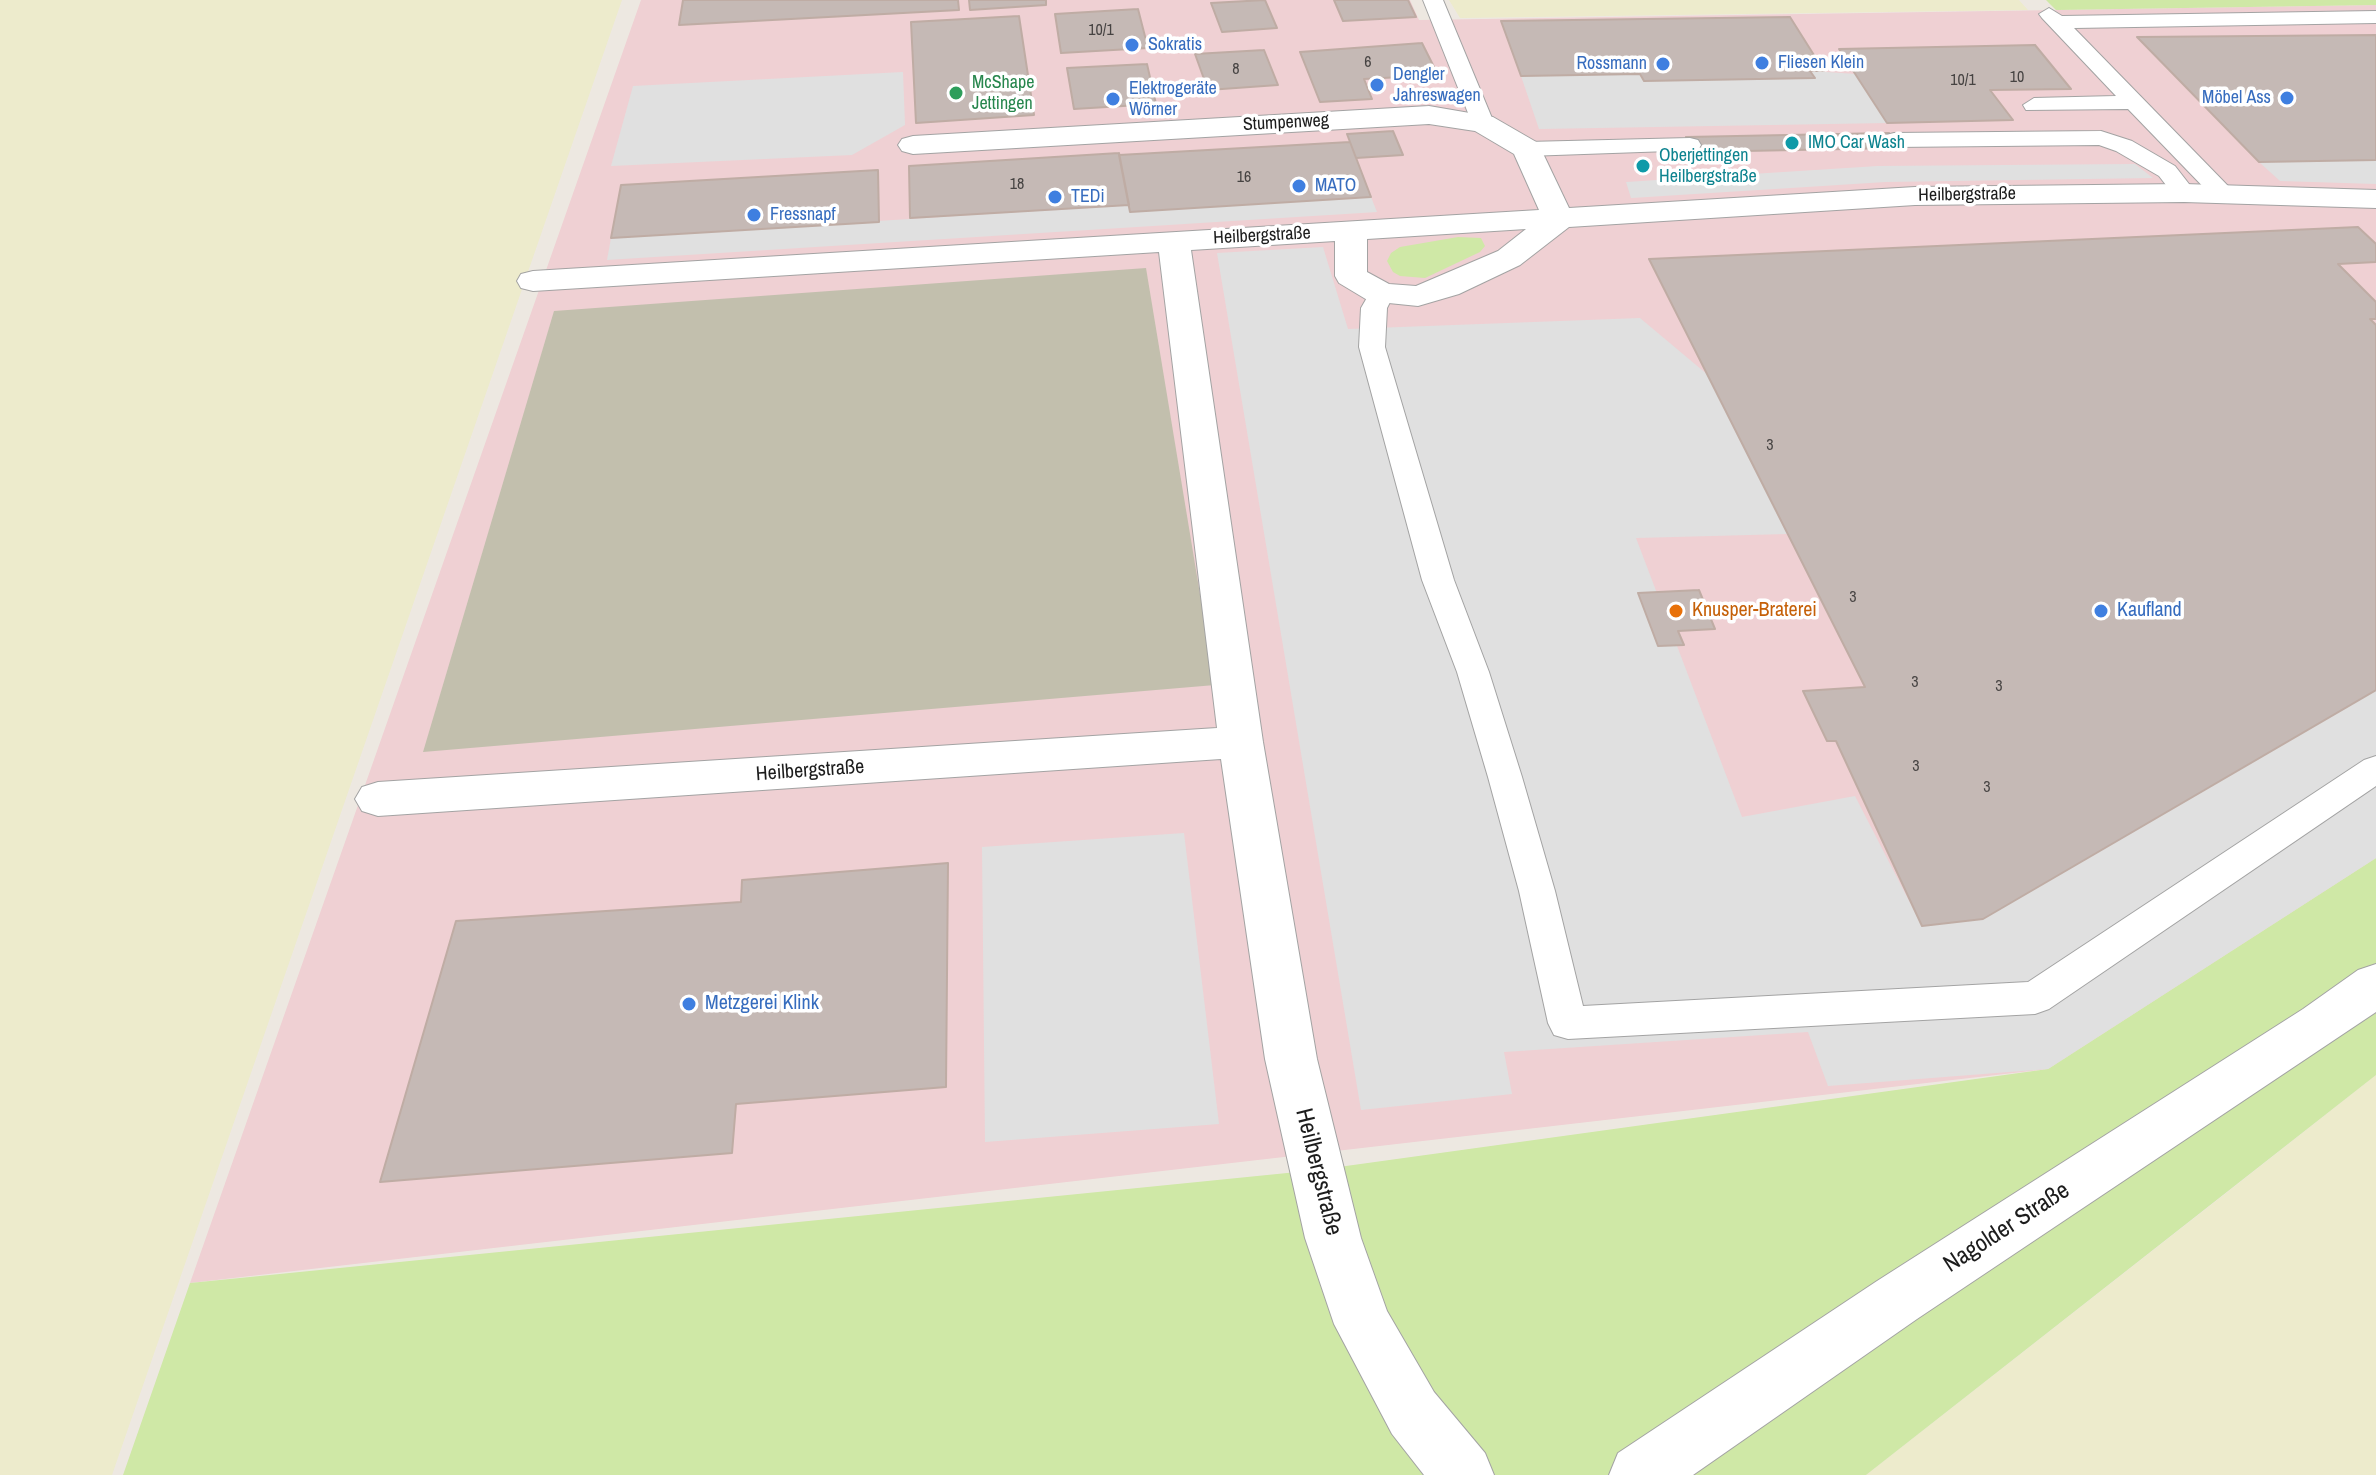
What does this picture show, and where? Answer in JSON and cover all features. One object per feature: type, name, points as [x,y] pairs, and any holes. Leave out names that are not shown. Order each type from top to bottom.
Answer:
[{"type":"street","name":"Stumpenweg","points":[[913,145],[1429,115],[1483,123],[1527,149]]},
{"type":"street","points":[[1351,231],[1351,276],[1381,294],[1418,296],[1447,287],[1509,258],[1559,219],[1527,149]]},
{"type":"street","name":"Heilbergstraße","points":[[533,281],[1915,196],[2184,193],[2376,199]]},
{"type":"street","name":"Heilbergstraße","points":[[1174,241],[1187,357],[1241,742],[1291,1059],[1333,1238],[1363,1324],[1413,1413],[1463,1475]]},
{"type":"street","name":"Heilbergstraße","points":[[378,799],[1241,742]]},
{"type":"street","name":"Nagolder Straße","points":[[1640,1475],[1897,1300],[2321,1024],[2376,984]]},
{"type":"lane","points":[[1433,0],[1483,123]]},
{"type":"lane","points":[[2223,194],[2053,18],[2376,17]]},
{"type":"lane","points":[[2034,105],[2133,102]]},
{"type":"lane","points":[[1894,140],[2101,138],[2124,146],[2167,171],[2184,193]]},
{"type":"lane","points":[[1527,149],[1690,145]]},
{"type":"lane","points":[[1381,294],[1374,308],[1372,347],[1438,580],[1473,672],[1505,777],[1537,891],[1568,1023],[2035,998],[2376,769]]},
{"type":"shaded area","points":[[0,0],[622,0],[112,1475],[0,1475]]},
{"type":"shaded area","points":[[641,0],[1410,0],[1419,20],[2376,5],[2376,858],[2048,1069],[190,1283]]},
{"type":"shaded area","points":[[1449,0],[2019,0],[2028,10],[1460,18]]},
{"type":"shaded area","points":[[1811,71],[1856,74],[1887,123],[1539,129],[1521,76],[1640,74],[1644,81],[1814,78]]},
{"type":"shaded area","points":[[903,72],[905,125],[852,155],[611,166],[633,86]]},
{"type":"shaded area","points":[[2376,160],[2376,184],[2280,181],[2259,162]]},
{"type":"shaded area","points":[[2135,164],[2153,178],[1886,182],[1631,198],[1626,182],[1878,166]]},
{"type":"shaded area","points":[[1371,197],[1377,212],[607,260],[611,238],[1129,205],[1130,212]]},
{"type":"shaded area","points":[[1323,247],[1348,329],[1640,318],[1708,375],[1787,534],[1636,538],[1742,817],[1855,796],[1922,926],[1983,919],[2376,690],[2376,858],[2048,1069],[1828,1086],[1808,1032],[1504,1052],[1512,1094],[1361,1110],[1217,253]]},
{"type":"shaded area","points":[[1146,268],[1215,685],[423,752],[554,311]]},
{"type":"shaded area","points":[[1184,833],[1219,1124],[985,1142],[982,847]]},
{"type":"shaded area","points":[[2376,1075],[2376,1475],[1866,1475],[2220,1198]]},
{"type":"green space","points":[[2046,0],[2376,0],[2376,5],[2056,10]]},
{"type":"green space","points":[[1458,237],[1481,238],[1485,246],[1480,252],[1425,278],[1400,276],[1393,272],[1387,261],[1391,253],[1400,247]]},
{"type":"green space","points":[[2376,858],[2376,1075],[1866,1475],[123,1475],[190,1283],[1317,1170],[2048,1069]]},
{"type":"building","points":[[683,0],[958,0],[959,10],[679,25]]},
{"type":"building","points":[[969,0],[1046,0],[1046,5],[970,10]]},
{"type":"building","points":[[1265,0],[1277,28],[1222,32],[1211,3]]},
{"type":"building","points":[[1334,0],[1408,0],[1416,17],[1343,21]]},
{"type":"building","points":[[1138,9],[1148,48],[1061,53],[1055,14]]},
{"type":"building","points":[[1019,16],[1034,115],[916,123],[911,22]]},
{"type":"building","points":[[1790,17],[1824,71],[1810,71],[1815,78],[1644,81],[1640,74],[1521,76],[1501,21]]},
{"type":"building","name":"Möbel Ass","points":[[2376,35],[2376,160],[2259,162],[2137,37]]},
{"type":"building","points":[[1422,43],[1438,75],[1364,79],[1372,99],[1320,102],[1300,52]]},
{"type":"building","points":[[2035,45],[2071,89],[1990,90],[2013,120],[1887,123],[1839,49]]},
{"type":"building","points":[[1264,50],[1278,85],[1208,90],[1195,54]]},
{"type":"building","points":[[1147,64],[1156,104],[1074,109],[1067,68]]},
{"type":"building","points":[[1393,131],[1403,155],[1356,158],[1347,134]]},
{"type":"building","name":"IMO Car Wash","points":[[1889,133],[1898,148],[1693,152],[1686,137]]},
{"type":"building","points":[[1350,142],[1371,197],[1130,212],[1119,155]]},
{"type":"building","points":[[1119,153],[1129,205],[910,218],[909,166]]},
{"type":"building","points":[[878,170],[879,222],[611,238],[621,185]]},
{"type":"building","name":"Kaufland","points":[[2358,227],[2376,244],[2376,262],[2338,264],[2376,302],[2376,319],[2370,319],[2376,325],[2376,690],[1983,919],[1922,926],[1836,741],[1827,741],[1803,691],[1865,687],[1649,259]]},
{"type":"building","name":"Knusper-Braterei","points":[[1699,590],[1715,629],[1678,631],[1684,645],[1658,646],[1638,593]]},
{"type":"building","name":"Metzgerei Klink","points":[[948,863],[946,1087],[736,1104],[732,1153],[380,1182],[456,921],[741,902],[742,880]]},
{"type":"place","name":"Sokratis","points":[[1132,45]]},
{"type":"place","name":"Fliesen Klein","points":[[1762,63]]},
{"type":"place","name":"Rossmann","points":[[1663,64]]},
{"type":"place","name":"Dengler Jahreswagen","points":[[1377,85]]},
{"type":"place","name":"McShape Jettingen","points":[[956,93]]},
{"type":"place","name":"Möbel Ass","points":[[2287,98]]},
{"type":"place","name":"Elektrogeräte Wörner","points":[[1113,99]]},
{"type":"place","name":"IMO Car Wash","points":[[1792,143]]},
{"type":"place","name":"Oberjettingen Heilbergstraße","points":[[1643,166]]},
{"type":"place","name":"MATO","points":[[1299,186]]},
{"type":"place","name":"TEDi","points":[[1055,197]]},
{"type":"place","name":"Fressnapf","points":[[754,215]]},
{"type":"place","name":"Knusper-Braterei","points":[[1676,611]]},
{"type":"place","name":"Kaufland","points":[[2101,611]]},
{"type":"place","name":"Metzgerei Klink","points":[[689,1004]]}]
